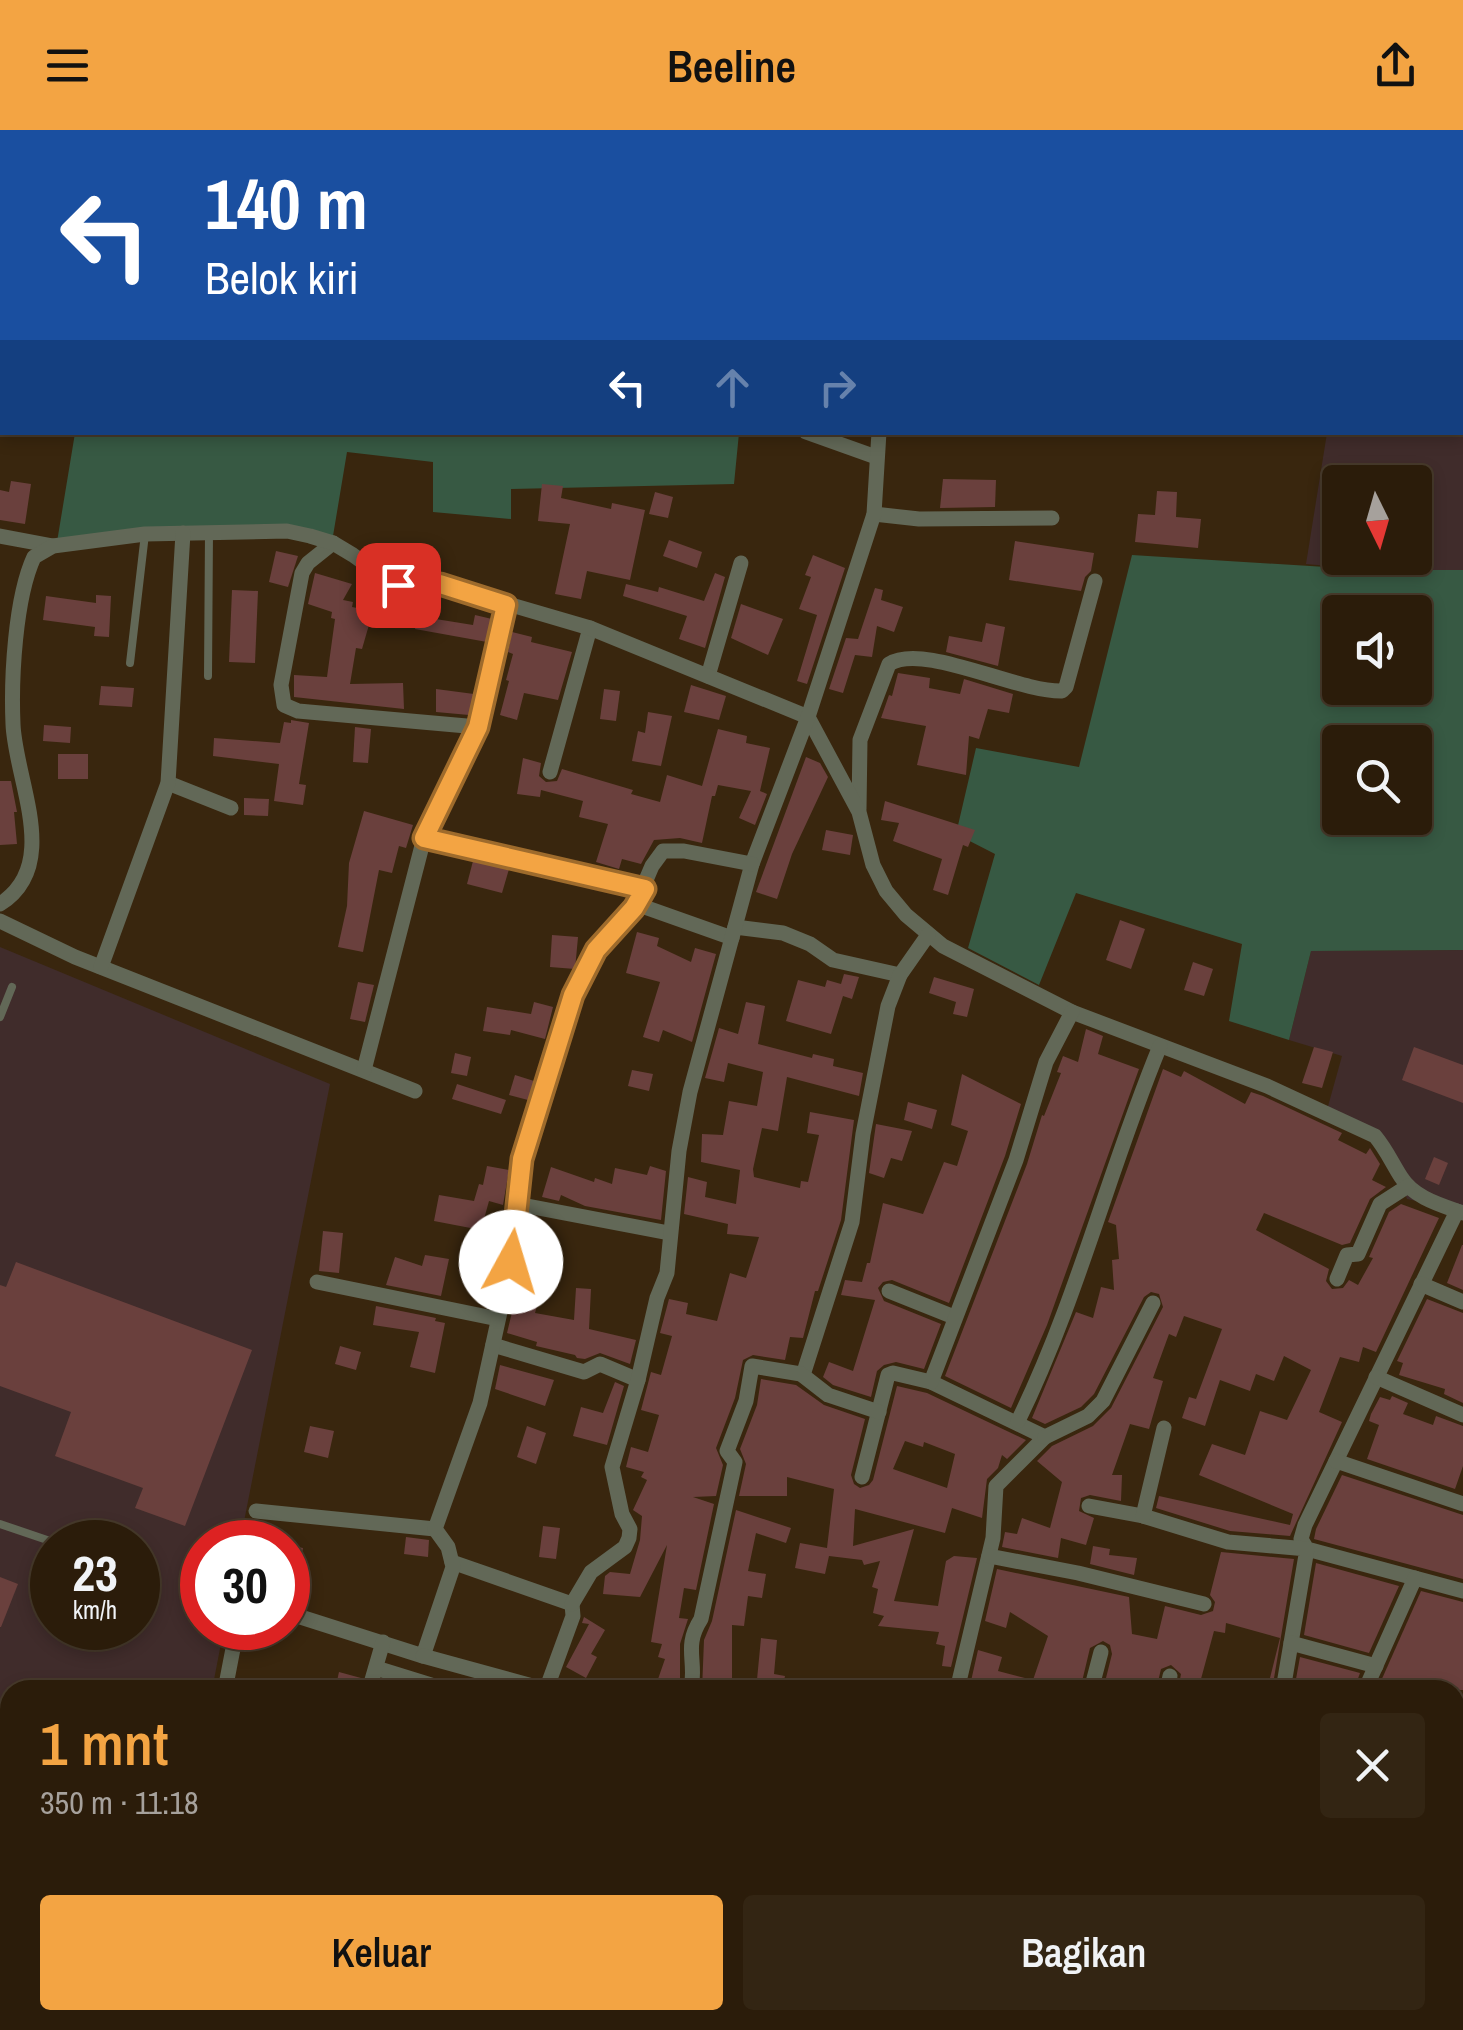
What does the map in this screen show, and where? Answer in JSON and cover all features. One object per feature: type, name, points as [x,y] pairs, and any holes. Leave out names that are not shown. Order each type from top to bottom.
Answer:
[{"type":"street","points":[[814,435],[876,457]]},
{"type":"street","points":[[550,1680],[572,1616],[572,1604],[591,1572],[625,1546],[629,1538],[628,1522],[622,1514],[612,1473],[667,1272],[690,1092],[752,864],[808,717],[874,514],[879,435]]},
{"type":"street","points":[[874,514],[920,519],[1052,518]]},
{"type":"street","points":[[0,536],[53,546],[145,534],[287,532],[332,543],[398,585],[440,584],[590,628],[808,717],[859,812],[886,891],[944,946],[1072,1012],[1267,1086],[1376,1136],[1416,1194],[1460,1212],[1305,1524],[1301,1540],[1307,1549],[1285,1680]]},
{"type":"street","points":[[101,967],[168,783],[183,533]]},
{"type":"street","points":[[332,543],[302,573],[281,685],[284,705],[298,711],[478,727]]},
{"type":"street","points":[[0,904],[20,885],[30,864],[30,824],[8,752],[6,677],[28,570],[34,557],[53,546]]},
{"type":"street","points":[[708,676],[741,563]]},
{"type":"street","points":[[859,812],[860,740],[889,664],[898,658],[920,657],[1062,691],[1095,581]]},
{"type":"street","points":[[364,1070],[424,838],[478,727],[506,605]]},
{"type":"street","points":[[550,772],[590,628]]},
{"type":"street","points":[[168,783],[231,808]]},
{"type":"street","points":[[424,838],[645,889]]},
{"type":"street","points":[[435,1529],[470,1436],[511,1262],[522,1159],[573,995],[596,950],[636,904],[652,866],[664,851],[752,864]]},
{"type":"street","points":[[636,904],[733,933],[764,928],[783,933],[810,944],[833,960],[900,975]]},
{"type":"street","points":[[0,921],[101,967],[415,1091]]},
{"type":"street","points":[[803,1375],[852,1222],[888,1006],[900,975],[928,934]]},
{"type":"street","points":[[931,1382],[1016,1160],[1046,1062],[1072,1012]]},
{"type":"street","points":[[1018,1421],[1041,1374],[1129,1120],[1160,1046]]},
{"type":"street","points":[[1337,1279],[1346,1254],[1358,1254],[1380,1204],[1408,1186]]},
{"type":"street","points":[[517,1204],[669,1233]]},
{"type":"street","points":[[317,1282],[498,1319]]},
{"type":"street","points":[[1421,1284],[1463,1302]]},
{"type":"street","points":[[888,1291],[954,1317]]},
{"type":"street","points":[[960,1680],[989,1556],[996,1486],[1045,1437],[1088,1416],[1103,1401],[1153,1303]]},
{"type":"street","points":[[492,1345],[586,1373],[600,1364],[638,1380]]},
{"type":"street","points":[[691,1680],[691,1636],[701,1619],[735,1462],[726,1453],[746,1400],[752,1366],[803,1375],[828,1395],[879,1412]]},
{"type":"street","points":[[862,1477],[888,1374],[931,1382],[1045,1437]]},
{"type":"street","points":[[1376,1377],[1463,1415]]},
{"type":"street","points":[[1143,1516],[1164,1428]]},
{"type":"street","points":[[1336,1461],[1463,1504]]},
{"type":"street","points":[[1089,1506],[1143,1516],[1228,1542],[1307,1549],[1463,1591]]},
{"type":"street","points":[[256,1511],[435,1529],[448,1547],[452,1562],[423,1656]]},
{"type":"street","points":[[989,1556],[1204,1604]]},
{"type":"street","points":[[452,1562],[572,1604]]},
{"type":"street","points":[[1370,1680],[1415,1578]]},
{"type":"street","points":[[310,1621],[510,1680]]},
{"type":"street","points":[[372,1680],[382,1642]]},
{"type":"street","points":[[1291,1643],[1376,1666]]},
{"type":"street","points":[[226,1680],[232,1650]]},
{"type":"street","points":[[1094,1680],[1101,1652]]},
{"type":"street","points":[[376,1668],[415,1680]]},
{"type":"lane","points":[[208,532],[208,676]]},
{"type":"lane","points":[[130,663],[145,534]]},
{"type":"lane","points":[[0,1017],[12,986]]},
{"type":"lane","points":[[0,1524],[30,1534]]},
{"type":"shaded area","points":[[1327,435],[1463,435],[1463,570],[1432,570],[1432,465],[1322,465],[1322,565],[1306,564]]},
{"type":"shaded area","points":[[0,947],[330,1084],[244,1520],[180,1520],[180,1650],[220,1650],[214,1680],[0,1680]]},
{"type":"shaded area","points":[[1463,950],[1463,1211],[1407,1199],[1388,1149],[1325,1117],[1342,1056],[1289,1040],[1311,951]]},
{"type":"green space","points":[[75,435],[739,435],[734,484],[511,489],[511,519],[433,512],[433,462],[347,452],[333,536],[57,542]]},
{"type":"green space","points":[[1132,555],[1322,567],[1322,575],[1432,575],[1432,570],[1463,570],[1463,950],[1311,951],[1289,1040],[1229,1021],[1242,944],[1076,893],[1039,985],[968,948],[995,854],[956,834],[976,748],[1079,767]]},
{"type":"building","points":[[943,479],[996,480],[995,507],[940,508]]},
{"type":"building","points":[[11,481],[31,484],[25,524],[0,520],[0,490],[9,492]]},
{"type":"building","points":[[542,484],[563,486],[561,498],[611,509],[612,503],[645,510],[630,580],[587,571],[581,599],[555,594],[570,524],[538,521]]},
{"type":"building","points":[[1157,491],[1177,492],[1176,517],[1201,519],[1198,548],[1135,542],[1138,514],[1155,515]]},
{"type":"building","points":[[655,492],[673,497],[668,518],[649,514]]},
{"type":"building","points":[[669,540],[702,552],[697,568],[663,556]]},
{"type":"building","points":[[1015,541],[1094,553],[1081,591],[1009,580]]},
{"type":"building","points":[[276,551],[298,556],[288,587],[269,582]]},
{"type":"building","points":[[813,555],[845,568],[807,684],[797,681],[817,615],[799,609],[811,577],[805,575]]},
{"type":"building","points":[[315,573],[352,584],[343,600],[353,602],[352,607],[373,611],[362,649],[356,648],[350,684],[403,683],[404,709],[294,697],[294,675],[327,677],[335,619],[331,618],[332,612],[308,604]]},
{"type":"building","points":[[715,573],[725,577],[705,648],[679,639],[687,616],[623,596],[626,584],[658,592],[659,587],[704,601]]},
{"type":"building","points":[[875,588],[883,590],[881,600],[903,607],[894,632],[877,626],[872,657],[855,655],[843,693],[829,689],[846,638],[858,639]]},
{"type":"building","points":[[232,590],[258,591],[255,663],[229,662]]},
{"type":"building","points":[[96,595],[111,596],[109,637],[94,636],[95,627],[43,620],[46,596],[96,603]]},
{"type":"building","points":[[741,604],[783,619],[768,655],[731,638]]},
{"type":"building","points":[[475,615],[492,619],[487,642],[415,629],[417,616],[473,625]]},
{"type":"building","points":[[986,623],[1005,627],[998,666],[946,652],[949,636],[982,642]]},
{"type":"building","points":[[512,632],[532,637],[531,642],[572,652],[558,700],[524,693],[517,720],[500,715],[513,654],[508,652]]},
{"type":"building","points":[[898,673],[930,678],[929,688],[960,694],[964,679],[1013,694],[1009,713],[988,709],[979,739],[969,736],[966,775],[917,765],[926,726],[881,718]]},
{"type":"building","points":[[691,685],[726,696],[719,720],[684,712]]},
{"type":"building","points":[[101,686],[134,688],[132,707],[99,705]]},
{"type":"building","points":[[436,689],[474,694],[469,715],[436,712]]},
{"type":"building","points":[[604,689],[620,691],[616,721],[600,719]]},
{"type":"building","points":[[648,712],[672,716],[661,766],[632,761],[638,731],[645,733]]},
{"type":"building","points":[[284,722],[309,723],[299,784],[306,785],[303,805],[274,801],[279,764],[213,756],[214,738],[280,743]]},
{"type":"building","points":[[44,725],[71,727],[70,743],[43,741]]},
{"type":"building","points":[[355,727],[371,729],[368,763],[353,762]]},
{"type":"building","points":[[718,729],[747,736],[746,743],[770,748],[760,791],[767,794],[755,825],[739,818],[751,791],[718,785],[702,843],[680,838],[654,840],[641,864],[622,859],[619,869],[596,862],[608,824],[579,817],[583,801],[541,790],[540,797],[517,794],[523,758],[541,763],[539,776],[546,782],[557,781],[562,769],[660,802],[667,775],[702,786]]},
{"type":"building","points":[[58,754],[88,754],[88,779],[58,779]]},
{"type":"building","points":[[806,757],[820,763],[828,777],[792,854],[777,899],[756,892]]},
{"type":"building","points":[[0,781],[11,781],[17,812],[17,844],[0,845]]},
{"type":"building","points":[[244,798],[269,799],[268,816],[244,815]]},
{"type":"building","points":[[885,801],[975,830],[968,847],[963,845],[948,895],[933,890],[942,859],[893,841],[899,823],[881,820]]},
{"type":"building","points":[[364,811],[413,825],[406,848],[399,846],[392,873],[379,870],[363,952],[338,947],[347,906],[349,863]]},
{"type":"building","points":[[826,830],[853,835],[850,855],[822,850]]},
{"type":"building","points":[[473,861],[509,869],[502,893],[467,884]]},
{"type":"building","points":[[1120,920],[1145,929],[1131,969],[1106,960]]},
{"type":"building","points":[[637,932],[659,938],[657,946],[691,962],[695,948],[716,954],[692,1042],[663,1030],[659,1042],[643,1037],[660,982],[626,973]]},
{"type":"building","points":[[552,935],[578,937],[575,969],[550,967]]},
{"type":"building","points":[[1193,962],[1213,969],[1204,996],[1184,990]]},
{"type":"building","points":[[844,974],[859,977],[852,999],[843,996],[831,1034],[786,1021],[798,980],[825,987],[827,980],[841,984]]},
{"type":"building","points":[[934,977],[974,989],[967,1017],[953,1014],[956,1002],[929,993]]},
{"type":"building","points":[[358,982],[374,985],[365,1022],[350,1019]]},
{"type":"building","points":[[534,1002],[553,1007],[545,1039],[511,1030],[510,1035],[483,1031],[487,1007],[531,1014]]},
{"type":"building","points":[[746,1002],[765,1006],[758,1044],[812,1058],[813,1054],[834,1059],[833,1066],[863,1073],[859,1096],[787,1077],[778,1131],[762,1128],[754,1177],[800,1188],[801,1181],[808,1182],[819,1135],[807,1133],[810,1112],[854,1120],[841,1220],[803,1338],[790,1337],[785,1360],[753,1355],[743,1360],[735,1398],[716,1448],[723,1465],[716,1496],[693,1497],[714,1504],[696,1590],[684,1588],[679,1618],[688,1619],[680,1644],[680,1680],[658,1680],[665,1659],[658,1657],[662,1644],[651,1642],[667,1545],[640,1597],[603,1594],[605,1576],[610,1572],[630,1574],[640,1540],[642,1516],[633,1510],[647,1480],[641,1477],[644,1472],[626,1467],[631,1447],[648,1452],[659,1415],[641,1410],[651,1372],[661,1375],[672,1336],[660,1333],[669,1299],[688,1303],[686,1314],[717,1321],[730,1273],[746,1278],[759,1237],[727,1234],[728,1224],[684,1214],[688,1177],[707,1182],[705,1197],[736,1204],[740,1170],[701,1162],[702,1134],[723,1135],[729,1101],[757,1106],[763,1072],[728,1063],[724,1082],[705,1078],[719,1028],[738,1034]]},
{"type":"building","points":[[1086,1029],[1103,1036],[1098,1054],[1139,1069],[1047,1325],[1011,1408],[945,1376],[1061,1073],[1057,1072],[1063,1056],[1078,1062]]},
{"type":"building","points":[[1314,1047],[1333,1052],[1322,1088],[1302,1083]]},
{"type":"building","points":[[1414,1047],[1463,1065],[1463,1103],[1402,1080]]},
{"type":"building","points":[[455,1053],[471,1057],[467,1076],[451,1073]]},
{"type":"building","points":[[1163,1069],[1181,1077],[1184,1071],[1245,1104],[1251,1092],[1263,1096],[1342,1133],[1338,1140],[1366,1154],[1370,1148],[1380,1164],[1372,1180],[1386,1187],[1370,1199],[1350,1243],[1342,1245],[1264,1213],[1256,1230],[1329,1269],[1326,1281],[1332,1289],[1343,1288],[1349,1280],[1358,1285],[1373,1258],[1369,1257],[1389,1212],[1401,1204],[1439,1218],[1376,1352],[1363,1347],[1359,1362],[1340,1357],[1319,1412],[1342,1422],[1290,1536],[1230,1531],[1156,1508],[1159,1496],[1290,1525],[1293,1514],[1199,1475],[1212,1444],[1245,1455],[1260,1411],[1287,1420],[1311,1370],[1284,1356],[1274,1381],[1256,1374],[1250,1391],[1220,1380],[1205,1426],[1182,1418],[1189,1397],[1196,1399],[1222,1329],[1184,1316],[1176,1337],[1169,1334],[1153,1378],[1163,1381],[1149,1429],[1130,1424],[1112,1475],[1122,1475],[1121,1501],[1090,1495],[1081,1498],[1079,1511],[1094,1518],[1086,1545],[1061,1538],[1058,1558],[1002,1547],[1005,1532],[1017,1534],[1022,1518],[1050,1528],[1062,1482],[1037,1461],[1052,1446],[1093,1426],[1111,1408],[1163,1307],[1159,1294],[1151,1292],[1144,1297],[1094,1394],[1081,1407],[1045,1424],[1032,1418],[1076,1312],[1093,1318],[1101,1287],[1114,1290],[1112,1260],[1119,1259],[1116,1225],[1108,1222]]},
{"type":"building","points":[[632,1070],[653,1074],[649,1091],[628,1086]]},
{"type":"building","points":[[962,1074],[1021,1104],[949,1303],[892,1280],[878,1288],[884,1301],[941,1324],[924,1369],[896,1362],[884,1365],[877,1371],[871,1397],[833,1385],[823,1377],[829,1362],[853,1371],[875,1300],[841,1295],[845,1280],[862,1282],[883,1203],[923,1214],[944,1162],[957,1166],[968,1131],[951,1125]]},
{"type":"building","points":[[515,1075],[534,1081],[528,1100],[509,1095]]},
{"type":"building","points":[[457,1084],[506,1100],[501,1114],[452,1099]]},
{"type":"building","points":[[908,1102],[937,1110],[932,1129],[904,1120]]},
{"type":"building","points":[[876,1124],[912,1131],[902,1161],[891,1158],[884,1178],[869,1173]]},
{"type":"building","points":[[1434,1157],[1448,1163],[1439,1185],[1425,1179]]},
{"type":"building","points":[[487,1166],[509,1170],[503,1205],[489,1201],[481,1230],[434,1221],[439,1195],[474,1201]]},
{"type":"building","points":[[650,1166],[666,1171],[661,1220],[585,1206],[561,1195],[559,1201],[542,1197],[551,1167],[612,1184],[615,1168],[647,1175]]},
{"type":"building","points":[[323,1231],[343,1233],[339,1273],[319,1271]]},
{"type":"building","points":[[467,1244],[489,1250],[482,1277],[459,1271]]},
{"type":"building","points":[[1463,1245],[1463,1290],[1447,1283]]},
{"type":"building","points":[[425,1255],[449,1259],[441,1296],[386,1285],[395,1257],[422,1266]]},
{"type":"building","points":[[16,1262],[252,1350],[187,1520],[180,1520],[180,1524],[135,1508],[143,1488],[55,1456],[71,1412],[0,1386],[0,1285],[6,1287]]},
{"type":"building","points":[[527,1287],[541,1291],[535,1313],[574,1320],[576,1288],[591,1289],[589,1329],[636,1340],[630,1364],[600,1353],[577,1358],[507,1333],[514,1304],[521,1306]]},
{"type":"building","points":[[1427,1299],[1463,1313],[1463,1403],[1444,1394],[1445,1389],[1399,1375],[1403,1363],[1397,1361]]},
{"type":"building","points":[[376,1306],[445,1323],[435,1373],[410,1367],[419,1332],[373,1325]]},
{"type":"building","points":[[340,1346],[361,1352],[356,1370],[335,1364]]},
{"type":"building","points":[[500,1365],[554,1380],[545,1406],[495,1389]]},
{"type":"building","points":[[761,1379],[796,1385],[824,1405],[865,1419],[851,1475],[860,1488],[873,1480],[897,1386],[927,1393],[1026,1440],[1007,1459],[1002,1455],[998,1468],[987,1479],[982,1518],[952,1508],[945,1533],[855,1509],[853,1546],[914,1529],[894,1601],[938,1606],[946,1561],[954,1556],[977,1558],[951,1667],[942,1666],[945,1646],[936,1644],[939,1632],[878,1626],[884,1616],[873,1613],[878,1589],[872,1587],[880,1561],[864,1565],[862,1560],[829,1556],[825,1574],[795,1568],[800,1543],[827,1548],[834,1489],[787,1477],[787,1496],[739,1496],[746,1464],[740,1449],[757,1405]],"holes":[[[905,1441],[923,1447],[924,1442],[955,1454],[947,1488],[893,1469]]]},
{"type":"building","points":[[615,1382],[624,1386],[607,1445],[573,1436],[581,1407],[603,1413]]},
{"type":"building","points":[[1392,1396],[1408,1403],[1403,1414],[1433,1425],[1436,1416],[1463,1426],[1463,1466],[1455,1489],[1367,1459],[1379,1425],[1369,1421],[1371,1414],[1380,1397],[1390,1400]]},
{"type":"building","points":[[310,1426],[334,1431],[328,1458],[304,1452]]},
{"type":"building","points":[[527,1426],[546,1433],[536,1464],[517,1457]]},
{"type":"building","points":[[1342,1475],[1463,1515],[1463,1579],[1314,1539]]},
{"type":"building","points":[[736,1510],[791,1528],[786,1543],[756,1533],[748,1571],[766,1574],[762,1598],[748,1596],[744,1626],[732,1625],[732,1680],[702,1680],[704,1640],[712,1621]]},
{"type":"building","points":[[543,1526],[560,1528],[556,1559],[539,1557]]},
{"type":"building","points":[[406,1537],[429,1540],[428,1557],[404,1554]]},
{"type":"building","points":[[1093,1546],[1110,1549],[1109,1555],[1137,1558],[1134,1575],[1090,1564]]},
{"type":"building","points":[[1221,1552],[1294,1559],[1274,1680],[1270,1680],[1280,1638],[1226,1623],[1225,1633],[1214,1631],[1201,1680],[1180,1680],[1181,1674],[1171,1665],[1161,1669],[1158,1680],[1106,1680],[1112,1654],[1110,1645],[1103,1641],[1090,1648],[1082,1680],[1033,1680],[1048,1636],[1010,1612],[1006,1628],[985,1621],[997,1569],[1129,1597],[1132,1634],[1157,1639],[1165,1606],[1201,1615],[1213,1611],[1215,1602],[1210,1595]]},
{"type":"building","points":[[1316,1563],[1399,1586],[1369,1653],[1304,1635]]},
{"type":"building","points":[[0,1577],[18,1584],[1,1627],[0,1627]]},
{"type":"building","points":[[1421,1591],[1463,1602],[1463,1680],[1381,1680]]},
{"type":"building","points":[[584,1617],[605,1630],[591,1654],[597,1657],[586,1678],[566,1667],[589,1624],[582,1623]]},
{"type":"building","points":[[761,1638],[777,1640],[774,1674],[785,1676],[784,1680],[757,1680]]},
{"type":"building","points":[[978,1650],[1002,1657],[998,1671],[1033,1680],[971,1680]]},
{"type":"building","points":[[1300,1657],[1360,1673],[1358,1680],[1296,1680]]},
{"type":"building","points":[[339,1672],[361,1678],[360,1680],[337,1680]]},
{"type":"route","points":[[398,585],[452,586],[506,605],[478,727],[424,838],[645,889],[634,908],[596,950],[573,995],[522,1159],[511,1262]]}]
